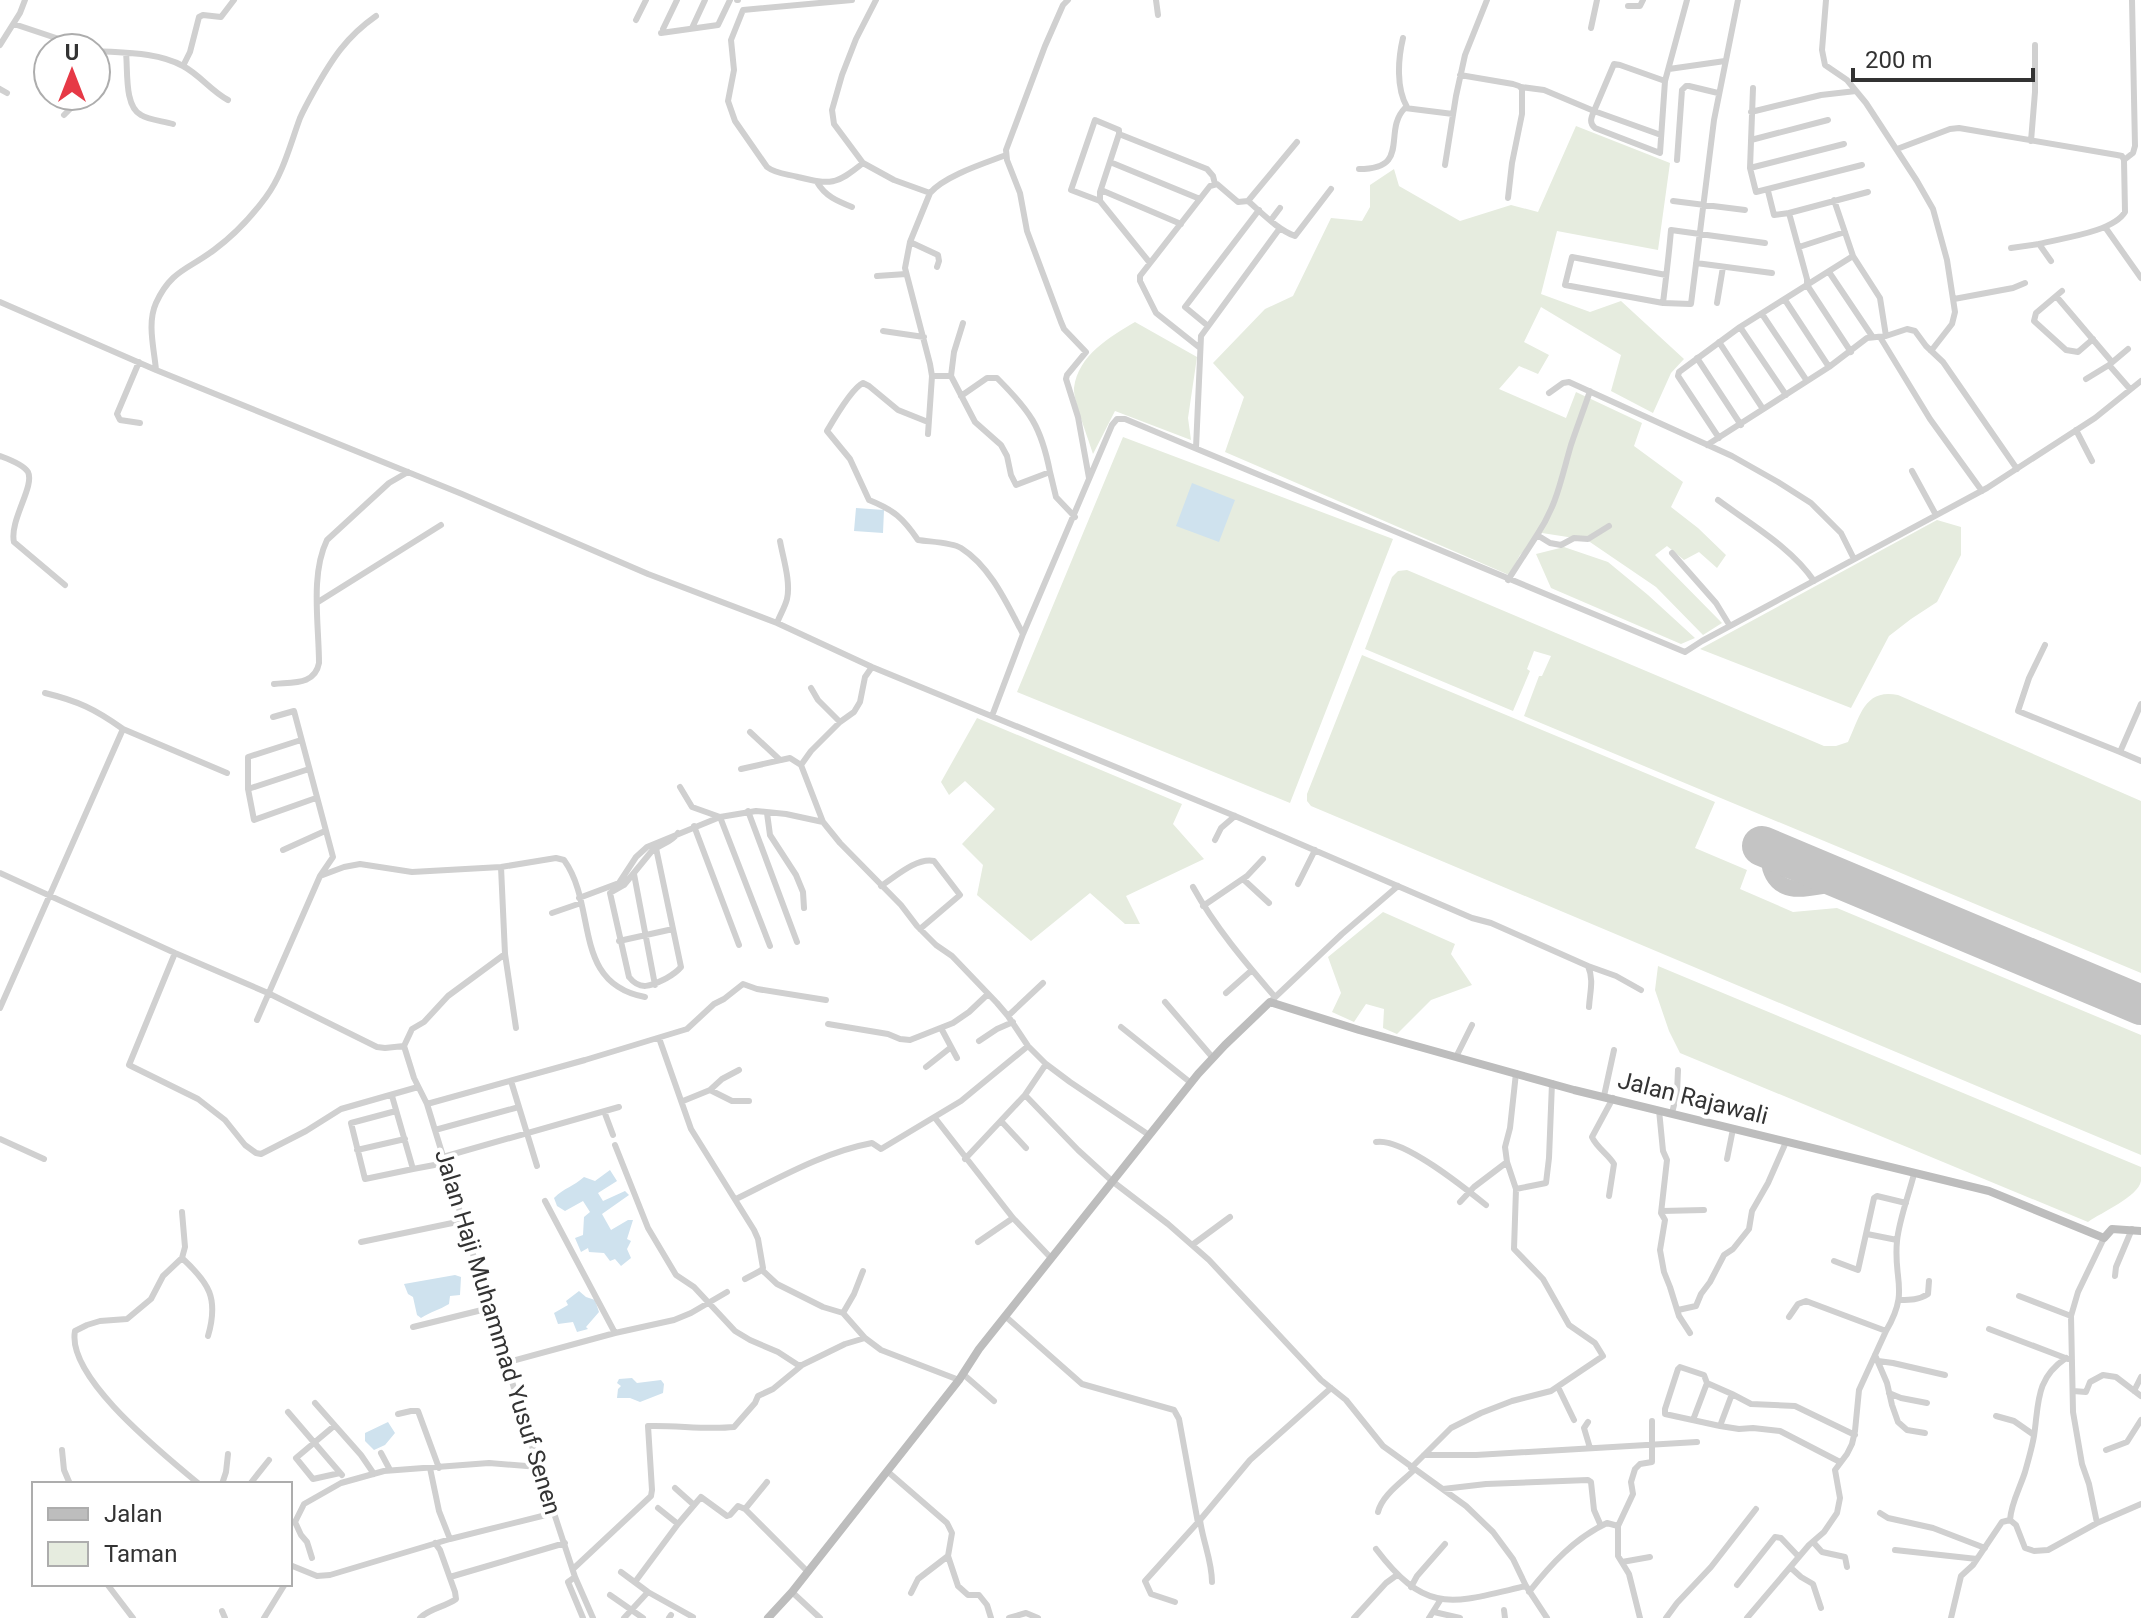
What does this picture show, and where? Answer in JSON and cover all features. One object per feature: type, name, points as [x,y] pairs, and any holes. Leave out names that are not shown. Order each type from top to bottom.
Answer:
[{"type":"street","points":[[1,40],[14,24],[25,0]]},
{"type":"street","points":[[183,66],[199,17],[221,17],[234,0]]},
{"type":"street","points":[[636,20],[646,0]]},
{"type":"street","points":[[677,0],[662,31],[718,25],[730,0]]},
{"type":"street","points":[[692,28],[705,0]]},
{"type":"street","points":[[852,0],[743,10],[731,40],[734,70],[728,101],[735,121],[770,170],[817,182],[833,182],[863,163]]},
{"type":"street","points":[[876,0],[842,75],[832,110],[834,124],[863,163],[894,180],[930,193]]},
{"type":"street","points":[[1068,0],[1045,46],[1009,137],[1006,155],[1020,193],[1027,231],[1061,322],[1086,352],[1066,379],[1078,417],[1089,480]]},
{"type":"street","points":[[1156,0],[1158,15]]},
{"type":"street","points":[[1445,165],[1465,55],[1487,0]]},
{"type":"street","points":[[1591,28],[1597,0]]},
{"type":"street","points":[[1628,6],[1640,6],[1643,0]]},
{"type":"street","points":[[1665,81],[1614,64],[1591,120],[1595,128],[1660,153],[1665,81],[1687,0]]},
{"type":"street","points":[[1666,275],[1572,257],[1565,285],[1663,303],[1691,304],[1718,93],[1738,0]]},
{"type":"street","points":[[1826,0],[1824,61],[1856,91],[1897,149],[1933,209],[1947,260],[1955,312],[1952,324],[1931,351]]},
{"type":"street","points":[[2124,160],[2136,155],[2132,0]]},
{"type":"street","points":[[156,370],[151,323],[163,291],[173,275],[214,250],[267,195],[288,154],[301,115],[334,55],[376,16]]},
{"type":"street","points":[[14,24],[35,32]]},
{"type":"street","points":[[1403,38],[1399,61],[1403,99],[1407,107]]},
{"type":"street","points":[[2031,141],[2035,45]]},
{"type":"street","points":[[112,52],[156,56],[183,66],[214,93],[228,100]]},
{"type":"street","points":[[126,53],[131,105],[142,116],[173,124]]},
{"type":"street","points":[[1669,69],[1725,61]]},
{"type":"street","points":[[1460,75],[1544,90],[1661,135]]},
{"type":"street","points":[[1677,160],[1682,90],[1689,86],[1718,93]]},
{"type":"street","points":[[1508,198],[1522,114],[1521,87]]},
{"type":"street","points":[[1753,88],[1750,168],[1754,191],[1768,191],[1862,165]]},
{"type":"street","points":[[1751,112],[1821,95],[1856,91]]},
{"type":"street","points":[[1359,169],[1373,169],[1387,163],[1403,109],[1453,114]]},
{"type":"street","points":[[64,115],[67,112]]},
{"type":"street","points":[[1100,201],[1119,130],[1095,120],[1071,190],[1100,201],[1150,263]]},
{"type":"street","points":[[1751,140],[1828,120]]},
{"type":"street","points":[[1897,149],[1955,128],[2122,156],[2125,212],[2121,218],[2105,227],[2011,248]]},
{"type":"street","points":[[1119,134],[1207,169],[1215,184],[1238,202],[1248,201],[1297,142]]},
{"type":"street","points":[[1750,168],[1844,144]]},
{"type":"street","points":[[928,434],[932,376],[906,274],[905,258],[930,193],[945,181],[1006,155]]},
{"type":"street","points":[[1110,162],[1200,199]]},
{"type":"street","points":[[817,182],[823,192],[852,207]]},
{"type":"street","points":[[1200,348],[1155,311],[1140,276],[1215,184]]},
{"type":"street","points":[[1248,201],[1280,228],[1295,236],[1331,189]]},
{"type":"street","points":[[1101,190],[1181,224]]},
{"type":"street","points":[[1768,191],[1774,215],[1868,192]]},
{"type":"street","points":[[1834,200],[1853,256],[1880,298],[1879,336]]},
{"type":"street","points":[[1673,201],[1745,210]]},
{"type":"street","points":[[1271,220],[1280,208]]},
{"type":"street","points":[[1208,326],[1185,307],[1259,210]]},
{"type":"street","points":[[1789,213],[1807,285],[1851,352]]},
{"type":"street","points":[[2105,227],[2141,278]]},
{"type":"street","points":[[1196,448],[1201,336],[1280,228]]},
{"type":"street","points":[[1663,303],[1671,230],[1765,243]]},
{"type":"street","points":[[1799,247],[1845,232]]},
{"type":"street","points":[[910,242],[938,255],[937,267]]},
{"type":"street","points":[[2039,244],[2051,261]]},
{"type":"street","points":[[1719,438],[1677,375],[1679,372],[1740,327],[1853,256]]},
{"type":"street","points":[[1696,263],[1772,273]]},
{"type":"street","points":[[1717,303],[1723,267]]},
{"type":"street","points":[[1829,272],[1879,336],[1930,419],[1982,491]]},
{"type":"street","points":[[877,276],[906,274]]},
{"type":"street","points":[[1954,299],[2025,283]]},
{"type":"street","points":[[2093,339],[2078,352],[2066,350],[2034,321],[2036,313],[2059,294],[2093,339],[2130,389]]},
{"type":"street","points":[[1785,300],[1829,367]]},
{"type":"street","points":[[0,302],[648,574],[777,623],[872,667],[1616,976],[1641,990]]},
{"type":"street","points":[[1762,314],[1807,381]]},
{"type":"street","points":[[963,323],[951,376],[975,422],[1001,445],[1016,485],[1050,472]]},
{"type":"street","points":[[1740,327],[1786,395]]},
{"type":"street","points":[[1707,445],[1851,352],[1879,336],[1907,329],[1915,331],[1943,362],[2017,469]]},
{"type":"street","points":[[883,331],[924,337]]},
{"type":"street","points":[[1719,342],[1763,409]]},
{"type":"street","points":[[2086,379],[2128,349]]},
{"type":"street","points":[[1697,358],[1741,425]]},
{"type":"street","points":[[139,362],[117,414],[120,420],[140,423]]},
{"type":"street","points":[[932,376],[951,376]]},
{"type":"street","points":[[961,396],[987,378],[997,378],[1020,401],[1037,425],[1043,441],[1056,497],[1075,517]]},
{"type":"street","points":[[992,716],[1023,634],[1117,419],[1125,419],[1196,448],[1683,652],[1982,491],[2076,430],[2141,381]]},
{"type":"street","points":[[1549,393],[1569,382],[1732,456],[1811,503],[1841,533],[1854,559]]},
{"type":"street","points":[[928,422],[898,410],[863,383],[853,389],[827,431],[850,459],[869,500],[905,520],[918,540],[960,547],[985,570],[999,589],[1023,634]]},
{"type":"street","points":[[1508,580],[1556,500],[1590,391]]},
{"type":"street","points":[[2076,430],[2092,461]]},
{"type":"street","points":[[0,456],[18,464],[29,476],[13,530],[14,542],[65,585]]},
{"type":"street","points":[[1912,471],[1936,515]]},
{"type":"street","points":[[274,684],[304,681],[313,678],[317,672],[319,562],[327,540],[389,483],[408,472]]},
{"type":"street","points":[[1718,500],[1778,545],[1806,569],[1814,581]]},
{"type":"street","points":[[318,602],[441,525]]},
{"type":"street","points":[[1537,535],[1561,545],[1574,538],[1590,539],[1609,526]]},
{"type":"street","points":[[777,623],[788,592],[780,541]]},
{"type":"street","points":[[1672,553],[1716,603],[1730,626]]},
{"type":"street","points":[[2045,645],[2018,711],[2141,761]]},
{"type":"street","points":[[801,765],[840,722],[854,712],[860,702],[865,677],[872,667]]},
{"type":"street","points":[[811,688],[818,700],[840,722]]},
{"type":"street","points":[[45,693],[98,711],[123,729],[227,773]]},
{"type":"street","points":[[2120,752],[2141,704]]},
{"type":"street","points":[[257,1020],[320,876],[333,857],[294,711],[273,717]]},
{"type":"street","points":[[0,1008],[123,729]]},
{"type":"street","points":[[750,732],[779,759]]},
{"type":"street","points":[[301,740],[248,757],[248,789],[254,820],[316,798]]},
{"type":"street","points":[[741,769],[792,758],[801,765],[823,822],[920,929],[952,956],[988,994],[1028,1046],[1046,1064],[1149,1135]]},
{"type":"street","points":[[248,789],[309,769]]},
{"type":"street","points":[[680,787],[692,807],[720,817],[770,946]]},
{"type":"street","points":[[552,913],[616,885],[641,851],[654,843],[720,817],[748,811],[786,814],[823,822]]},
{"type":"street","points":[[748,811],[797,942]]},
{"type":"street","points":[[767,813],[770,835],[796,875],[803,892],[804,908]]},
{"type":"street","points":[[1215,840],[1221,828],[1235,816]]},
{"type":"street","points":[[694,826],[739,945]]},
{"type":"street","points":[[283,850],[325,831]]},
{"type":"street","points":[[656,848],[681,967],[675,974],[646,987],[634,984],[629,977],[610,893],[622,887],[656,848],[672,840],[678,833]]},
{"type":"street","points":[[1298,884],[1315,850]]},
{"type":"street","points":[[320,876],[360,864],[412,872],[501,867],[556,858],[564,860],[580,900],[593,955],[602,973],[634,995],[645,997]]},
{"type":"street","points":[[1203,906],[1243,879],[1263,859]]},
{"type":"street","points":[[881,886],[921,862],[934,861],[960,895],[920,929]]},
{"type":"street","points":[[501,867],[505,954],[516,1028]]},
{"type":"street","points":[[0,873],[268,993],[377,1047],[404,1046],[412,1029],[424,1022],[448,996],[505,954]]},
{"type":"street","points":[[633,873],[655,985]]},
{"type":"street","points":[[1243,879],[1269,903]]},
{"type":"street","points":[[768,1618],[808,1572],[1005,1316],[1191,1083],[1272,999],[1398,886]]},
{"type":"street","points":[[1193,887],[1203,906],[1272,999]]},
{"type":"street","points":[[619,941],[673,929]]},
{"type":"street","points":[[175,953],[129,1065],[198,1099],[225,1120],[251,1150],[261,1154],[341,1109],[418,1087]]},
{"type":"street","points":[[1588,966],[1593,981],[1589,1007]]},
{"type":"street","points":[[1226,993],[1252,970]]},
{"type":"street","points":[[979,1041],[1010,1019],[1043,983]]},
{"type":"street","points":[[427,1104],[690,1028],[714,1004],[743,984],[826,1000]]},
{"type":"street","points":[[828,1024],[910,1040],[941,1028],[969,1012],[988,994]]},
{"type":"street","name":"Jalan Rajawali","points":[[1272,999],[1456,1057],[1552,1083],[1989,1191],[2104,1238]]},
{"type":"street","points":[[1165,1002],[1213,1058]]},
{"type":"street","points":[[1456,1057],[1472,1025]]},
{"type":"street","points":[[1121,1027],[1191,1083]]},
{"type":"street","points":[[941,1028],[957,1058]]},
{"type":"street","points":[[659,1038],[694,1134],[758,1239],[762,1270],[777,1284],[823,1307],[843,1313],[865,1338],[881,1350],[961,1377],[994,1401]]},
{"type":"street","name":"Jalan Haji Muhammad Yusuf Senen","points":[[404,1046],[427,1104],[575,1577],[593,1618]]},
{"type":"street","points":[[736,1199],[830,1156],[872,1143],[881,1149],[935,1118],[1028,1046]]},
{"type":"street","points":[[926,1067],[950,1048]]},
{"type":"street","points":[[1609,1196],[1614,1164],[1592,1137],[1609,1097],[1614,1050]]},
{"type":"street","points":[[965,1159],[1025,1095],[1046,1064]]},
{"type":"street","points":[[683,1101],[710,1090],[739,1070]]},
{"type":"street","points":[[1672,1113],[1678,1070]]},
{"type":"street","points":[[1378,1512],[1379,1506],[1392,1491],[1451,1428],[1512,1401],[1551,1391],[1603,1356],[1595,1343],[1569,1325],[1543,1279],[1514,1249],[1516,1189],[1505,1147],[1516,1073]]},
{"type":"street","points":[[511,1081],[537,1166]]},
{"type":"street","points":[[1516,1189],[1546,1183],[1552,1083]]},
{"type":"street","points":[[710,1090],[732,1101],[749,1101]]},
{"type":"street","points":[[1025,1095],[1069,1142],[1112,1181],[1192,1245],[1321,1380],[1346,1400],[1383,1446],[1466,1506],[1493,1532],[1513,1559],[1543,1617]]},
{"type":"street","points":[[392,1096],[413,1169]]},
{"type":"street","points":[[435,1130],[519,1107]]},
{"type":"street","points":[[396,1111],[351,1123],[365,1179],[413,1169],[619,1107]]},
{"type":"street","points":[[1659,1110],[1663,1151],[1667,1160],[1662,1211],[1665,1220],[1660,1250],[1679,1316],[1690,1333]]},
{"type":"street","points":[[604,1111],[613,1135]]},
{"type":"street","points":[[935,1118],[1013,1218],[1051,1258]]},
{"type":"street","points":[[1001,1121],[1026,1148]]},
{"type":"street","points":[[1727,1159],[1733,1129]]},
{"type":"street","points":[[0,1139],[44,1159]]},
{"type":"street","points":[[357,1150],[405,1139]]},
{"type":"street","points":[[1376,1142],[1385,1141],[1411,1152],[1486,1205]]},
{"type":"street","points":[[1678,1310],[1696,1306],[1724,1255],[1749,1229],[1752,1211],[1786,1142]]},
{"type":"street","points":[[615,1145],[648,1228],[679,1279],[694,1287],[735,1331],[802,1365]]},
{"type":"street","points":[[1460,1202],[1507,1162]]},
{"type":"street","points":[[1747,1618],[1824,1532],[1837,1513],[1840,1498],[1835,1470],[1847,1454],[1855,1435],[1859,1390],[1897,1313],[1900,1300],[1897,1240],[1914,1174]]},
{"type":"street","points":[[1834,1261],[1858,1270],[1874,1198],[1877,1196],[1906,1203]]},
{"type":"street","points":[[545,1201],[615,1333]]},
{"type":"street","points":[[1662,1211],[1704,1210]]},
{"type":"street","points":[[182,1212],[185,1247],[182,1258],[163,1276],[151,1299],[127,1319],[87,1325],[75,1331],[73,1341],[78,1356],[105,1399],[197,1482]]},
{"type":"street","points":[[1192,1245],[1230,1217]]},
{"type":"street","points":[[978,1242],[1013,1218]]},
{"type":"street","points":[[361,1242],[462,1221]]},
{"type":"street","points":[[2097,1523],[2073,1412],[2068,1359],[2071,1316],[2078,1292],[2104,1238],[2112,1229],[2136,1230],[2116,1267],[2115,1276]]},
{"type":"street","points":[[1867,1234],[1897,1240]]},
{"type":"street","points":[[182,1258],[201,1276],[208,1288],[213,1312],[208,1336]]},
{"type":"street","points":[[745,1279],[762,1270]]},
{"type":"street","points":[[843,1313],[863,1271]]},
{"type":"street","points":[[1900,1300],[1922,1298],[1928,1294],[1929,1281]]},
{"type":"street","points":[[508,1362],[674,1320],[727,1292]]},
{"type":"street","points":[[2019,1296],[2071,1316]]},
{"type":"street","points":[[1789,1317],[1798,1304],[1806,1301],[1886,1331]]},
{"type":"street","points":[[413,1327],[490,1308]]},
{"type":"street","points":[[1005,1316],[1082,1384],[1174,1410],[1179,1419],[1202,1536],[1209,1555],[1212,1582]]},
{"type":"street","points":[[1989,1329],[2068,1359]]},
{"type":"street","points":[[573,1569],[651,1496],[648,1426],[670,1425],[710,1430],[734,1427],[758,1396],[773,1389],[802,1365],[865,1338]]},
{"type":"street","points":[[1876,1358],[1945,1375]]},
{"type":"street","points":[[1876,1358],[1898,1422],[1907,1430],[1925,1433]]},
{"type":"street","points":[[2010,1520],[2034,1435],[2037,1399],[2051,1369],[2068,1359]]},
{"type":"street","points":[[1693,1420],[1707,1383],[1704,1375],[1680,1367],[1665,1414],[1720,1426],[1739,1429],[1780,1431],[1840,1462]]},
{"type":"street","points":[[2073,1391],[2086,1392],[2090,1382],[2103,1375],[2116,1377],[2141,1396]]},
{"type":"street","points":[[2134,1391],[2141,1377]]},
{"type":"street","points":[[1707,1383],[1751,1404],[1795,1406],[1855,1435]]},
{"type":"street","points":[[1558,1387],[1574,1420]]},
{"type":"street","points":[[1175,1602],[1151,1594],[1145,1581],[1250,1460],[1331,1388]]},
{"type":"street","points":[[1889,1393],[1927,1403]]},
{"type":"street","points":[[1720,1426],[1732,1394]]},
{"type":"street","points":[[315,1403],[374,1474]]},
{"type":"street","points":[[398,1414],[418,1411],[439,1468]]},
{"type":"street","points":[[288,1412],[347,1481]]},
{"type":"street","points":[[1996,1416],[2014,1421],[2034,1435]]},
{"type":"street","points":[[2106,1450],[2127,1442],[2141,1420]]},
{"type":"street","points":[[1640,1618],[1634,1587],[1618,1556],[1618,1526],[1633,1494],[1631,1482],[1635,1469],[1640,1464],[1652,1462],[1652,1421]]},
{"type":"street","points":[[1588,1422],[1584,1428],[1590,1448]]},
{"type":"street","points":[[334,1426],[296,1458],[313,1479],[340,1473]]},
{"type":"street","points":[[1424,1455],[1476,1455],[1697,1442]]},
{"type":"street","points":[[62,1450],[64,1470],[69,1482]]},
{"type":"street","points":[[381,1453],[390,1470]]},
{"type":"street","points":[[223,1482],[228,1454]]},
{"type":"street","points":[[252,1482],[269,1460]]},
{"type":"street","points":[[312,1558],[295,1522],[299,1511],[304,1504],[347,1481],[390,1470],[489,1463],[539,1467]]},
{"type":"street","points":[[430,1468],[439,1511],[450,1539]]},
{"type":"street","points":[[887,1471],[947,1523],[952,1533],[948,1556],[958,1586],[968,1595],[979,1595],[987,1605],[991,1618]]},
{"type":"street","points":[[1443,1489],[1588,1480],[1601,1526]]},
{"type":"street","points":[[745,1509],[767,1482]]},
{"type":"street","points":[[675,1488],[694,1505]]},
{"type":"street","points":[[635,1582],[701,1497],[727,1516],[738,1506],[745,1509],[808,1572]]},
{"type":"street","points":[[2010,1520],[2016,1525],[2025,1548],[2048,1550],[2097,1523],[2141,1504]]},
{"type":"street","points":[[658,1508],[678,1524]]},
{"type":"street","points":[[1666,1618],[1756,1509]]},
{"type":"street","points":[[292,1569],[317,1576],[330,1575],[376,1559],[554,1513]]},
{"type":"street","points":[[1880,1513],[1888,1518],[1933,1528],[1985,1548]]},
{"type":"street","points":[[1951,1618],[1961,1576],[1977,1559],[2002,1522],[2010,1520]]},
{"type":"street","points":[[1376,1549],[1411,1587],[1432,1597],[1451,1601],[1528,1589],[1552,1564],[1601,1526],[1607,1523],[1618,1526]]},
{"type":"street","points":[[1737,1585],[1775,1537],[1781,1538],[1799,1557]]},
{"type":"street","points":[[1813,1542],[1822,1552],[1845,1557],[1847,1567]]},
{"type":"street","points":[[420,1618],[430,1609],[455,1601],[450,1577],[435,1543]]},
{"type":"street","points":[[450,1577],[565,1543]]},
{"type":"street","points":[[1411,1587],[1445,1544]]},
{"type":"street","points":[[1895,1550],[1977,1559]]},
{"type":"street","points":[[911,1593],[918,1579],[948,1556]]},
{"type":"street","points":[[1622,1562],[1650,1557]]},
{"type":"street","points":[[1791,1568],[1813,1584],[1821,1608]]},
{"type":"street","points":[[621,1572],[648,1592],[693,1617]]},
{"type":"street","points":[[1354,1618],[1397,1575]]},
{"type":"street","points":[[575,1577],[568,1582],[583,1618]]},
{"type":"street","points":[[109,1586],[133,1618]]},
{"type":"street","points":[[264,1618],[284,1586]]},
{"type":"street","points":[[624,1618],[648,1592]]},
{"type":"street","points":[[792,1592],[820,1618]]},
{"type":"street","points":[[610,1595],[643,1618]]},
{"type":"street","points":[[1441,1599],[1431,1615],[1460,1618]]},
{"type":"street","points":[[1504,1610],[1505,1618]]},
{"type":"street","points":[[1009,1618],[1026,1613],[1038,1618]]},
{"type":"green space","points":[[1576,126],[1670,163],[1658,250],[1557,231],[1541,294],[1590,312],[1621,301],[1684,359],[1671,373],[1653,413],[1611,391],[1621,355],[1541,307],[1524,342],[1549,355],[1538,374],[1519,366],[1499,389],[1566,418],[1576,392],[1642,423],[1634,446],[1683,482],[1671,507],[1726,555],[1717,568],[1699,552],[1684,560],[1667,546],[1655,555],[1722,623],[1703,635],[1656,587],[1587,540],[1542,533],[1520,555],[1509,575],[1225,452],[1244,397],[1213,363],[1265,309],[1293,296],[1331,218],[1362,221],[1370,207],[1370,185],[1394,169],[1399,186],[1460,221],[1511,205],[1538,212]]},
{"type":"green space","points":[[1135,322],[1197,357],[1188,418],[1191,440],[1115,411],[1093,454],[1074,394],[1077,376],[1097,348]]},
{"type":"green space","points":[[1123,437],[1393,539],[1290,803],[1017,692]]},
{"type":"green space","points":[[1937,520],[1961,527],[1961,555],[1937,602],[1889,636],[1851,708],[1700,649]]},
{"type":"green space","points":[[1564,547],[1608,562],[1695,638],[1681,644],[1551,588],[1536,554]]},
{"type":"green space","points":[[1407,570],[1824,746],[1848,742],[1870,700],[1887,694],[1898,695],[2141,801],[2141,973],[1524,716],[1539,676],[1542,676],[1551,656],[1534,651],[1527,669],[1530,671],[1513,711],[1365,649],[1392,577],[1398,571]]},
{"type":"green space","points":[[1362,655],[1715,802],[1695,848],[1747,870],[1740,889],[1793,912],[1837,908],[2141,1035],[2141,1155],[1311,806],[1307,794]]},
{"type":"green space","points":[[977,718],[1182,804],[1173,824],[1204,859],[1126,896],[1140,924],[1125,924],[1090,893],[1031,941],[977,895],[983,865],[962,844],[995,809],[965,781],[949,795],[941,782]]},
{"type":"green space","points":[[1383,912],[1455,944],[1451,954],[1472,985],[1431,1000],[1397,1034],[1383,1028],[1384,1009],[1366,1004],[1354,1022],[1332,1012],[1341,993],[1328,957]]},
{"type":"green space","points":[[1658,966],[2141,1167],[2141,1181],[2127,1198],[2088,1222],[1680,1053],[1655,990]]},
{"type":"water","points":[[1192,483],[1235,500],[1219,542],[1176,526]]},
{"type":"water","points":[[856,508],[884,510],[883,533],[854,531]]},
{"type":"water","points":[[610,1170],[617,1181],[598,1193],[603,1201],[625,1191],[629,1195],[602,1214],[611,1230],[633,1220],[627,1239],[631,1241],[627,1249],[631,1258],[621,1266],[615,1259],[610,1261],[604,1253],[589,1252],[588,1248],[581,1252],[575,1238],[583,1235],[584,1217],[590,1212],[583,1201],[565,1211],[557,1206],[554,1198],[584,1177],[595,1181]]},
{"type":"water","points":[[455,1275],[461,1277],[460,1295],[450,1296],[449,1304],[421,1318],[417,1315],[413,1297],[408,1294],[404,1284]]},
{"type":"water","points":[[579,1291],[595,1300],[599,1312],[586,1327],[588,1329],[577,1332],[573,1322],[558,1324],[554,1313],[568,1305],[566,1301]]},
{"type":"water","points":[[632,1378],[637,1383],[661,1380],[663,1393],[640,1402],[617,1398],[621,1386],[617,1383],[619,1379]]},
{"type":"water","points":[[388,1422],[395,1433],[385,1445],[374,1450],[365,1441],[365,1433]]},
{"type":"taxiway","points":[[1821,871],[1805,856],[1784,847],[1773,851],[1770,857],[1769,866],[1773,875],[1788,887],[1797,889],[1850,883]]},
{"type":"runway","points":[[1762,846],[2141,1005]]}]
